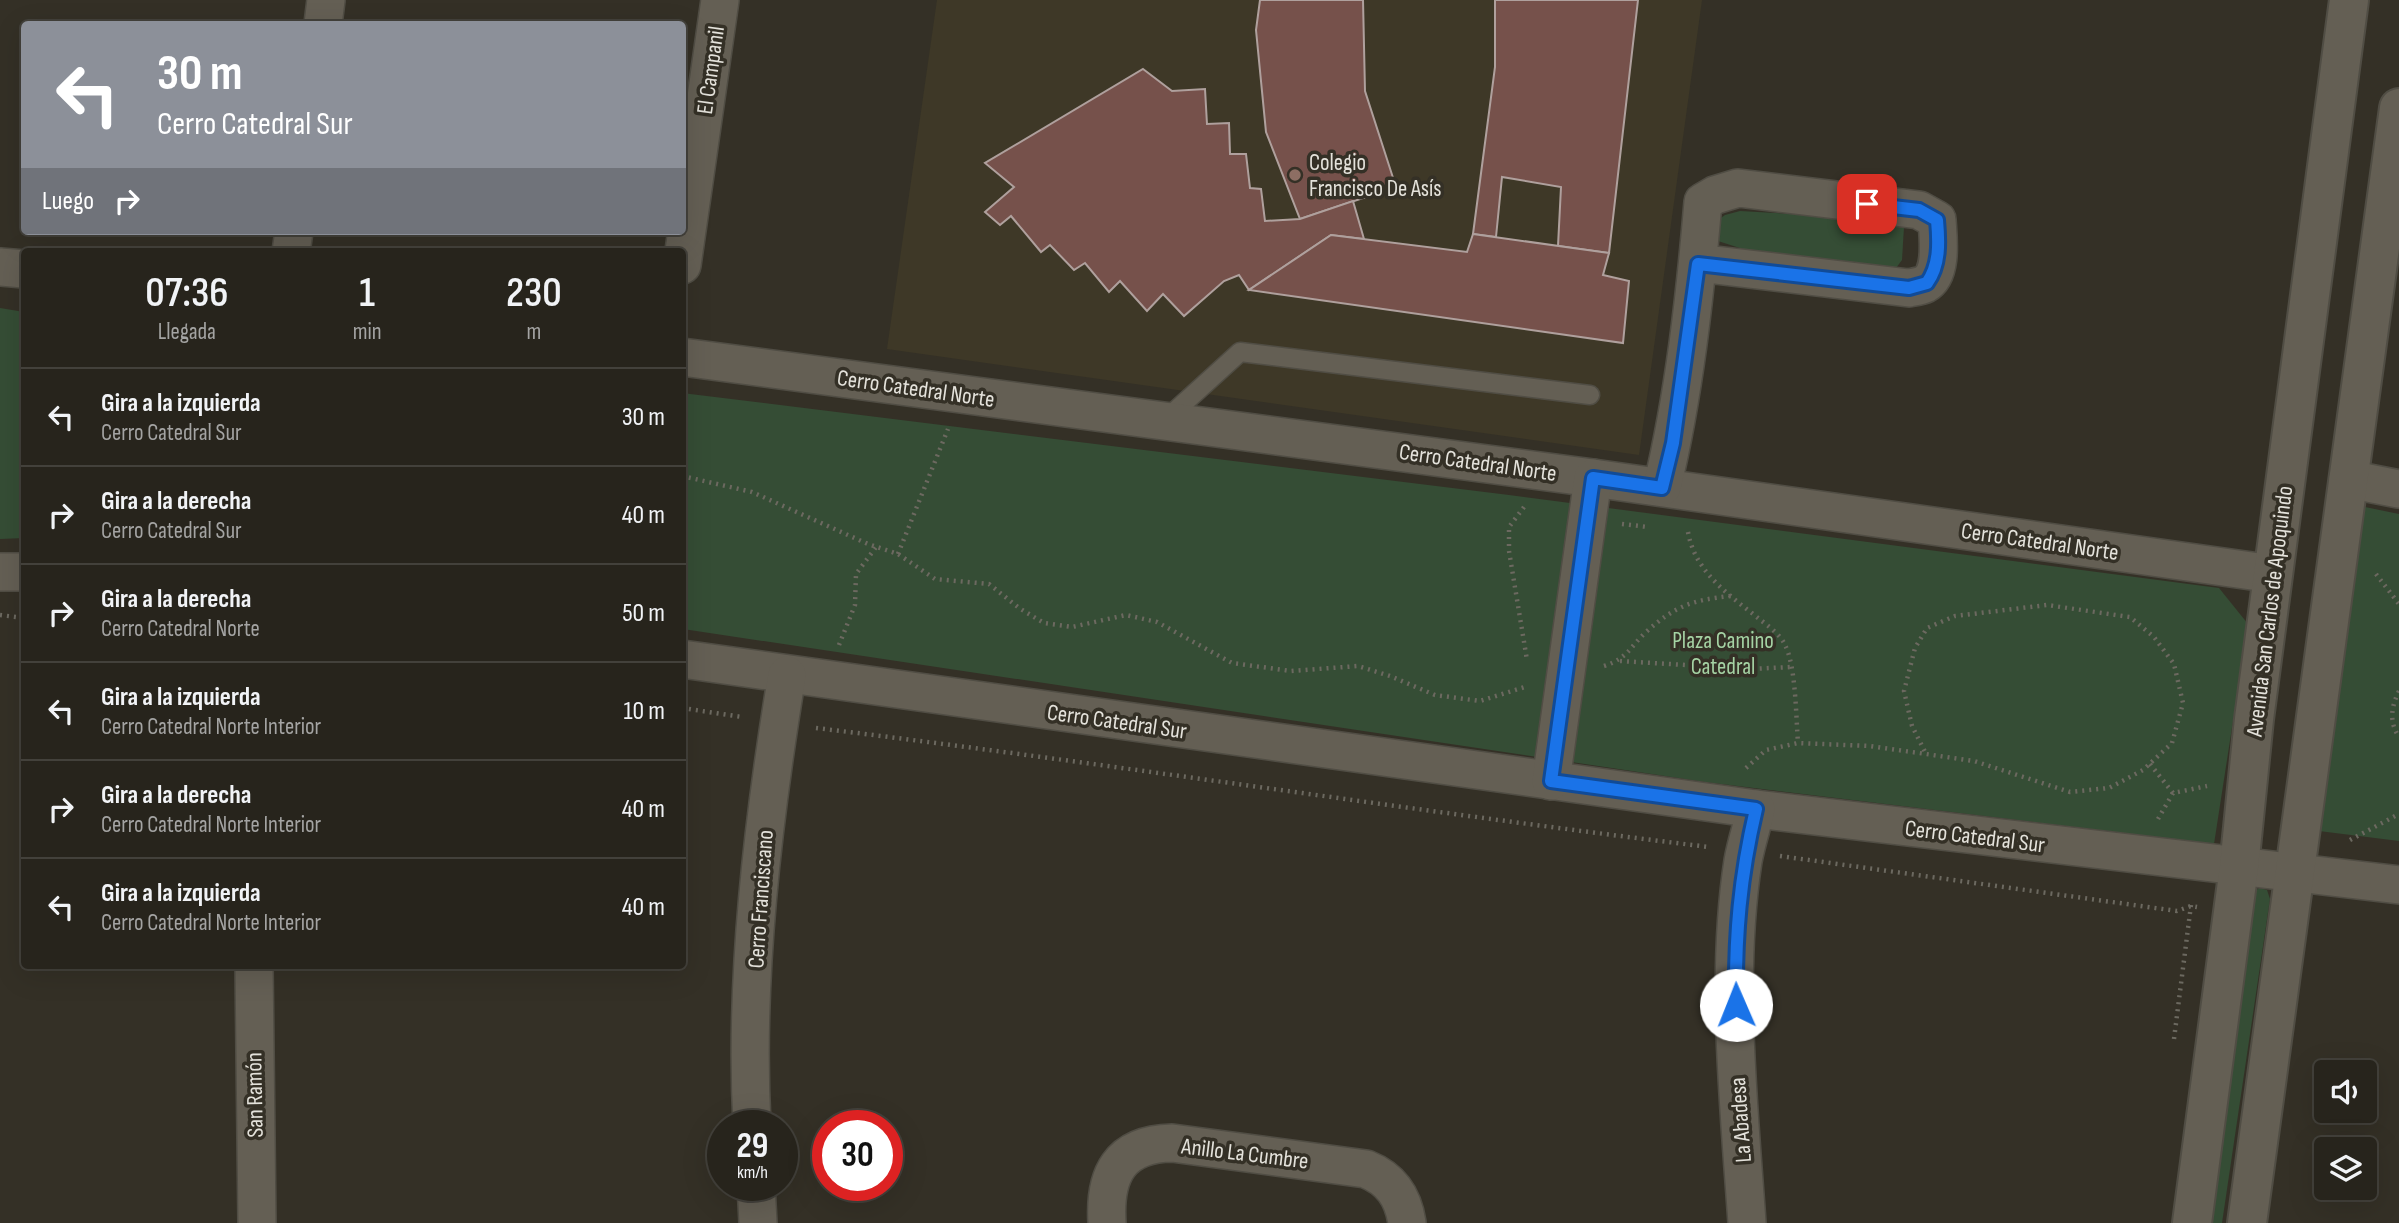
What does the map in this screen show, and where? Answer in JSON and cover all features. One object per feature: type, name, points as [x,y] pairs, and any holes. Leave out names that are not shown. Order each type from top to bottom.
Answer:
[{"type":"street","points":[[323,21],[326,0]]},
{"type":"street","name":"El Campanil","points":[[684,248],[720,0]]},
{"type":"street","name":"Avenida San Carlos de Apoquindo","points":[[2192,1223],[2239,867],[2273,574],[2349,0]]},
{"type":"street","points":[[2247,1223],[2399,108]]},
{"type":"street","points":[[1662,488],[1673,443],[1698,264],[1703,202],[1738,188],[1919,210],[1937,220],[1936,271],[1927,283],[1909,288],[1698,264]]},
{"type":"street","points":[[0,267],[21,269]]},
{"type":"street","name":"Cerro Catedral Norte","points":[[686,358],[1593,478],[2273,574]]},
{"type":"street","points":[[1551,781],[1549,682],[1593,478]]},
{"type":"street","points":[[2348,480],[2399,489]]},
{"type":"street","points":[[0,572],[21,572]]},
{"type":"street","name":"Cerro Catedral Sur","points":[[686,660],[1756,809],[2399,885]]},
{"type":"street","name":"Cerro Franciscano","points":[[752,1110],[753,993],[761,868],[771,770],[787,675]]},
{"type":"street","name":"La Abadesa","points":[[1747,1223],[1737,1060],[1735,949],[1746,851],[1756,809]]},
{"type":"street","name":"San Ramón","points":[[254,969],[257,1223]]},
{"type":"street","name":"Anillo La Cumbre","points":[[1107,1223],[1105,1199],[1108,1182],[1116,1168],[1127,1156],[1141,1147],[1172,1143],[1366,1169],[1380,1175],[1392,1185],[1401,1197],[1407,1223]]},
{"type":"street","points":[[756,1201],[758,1223]]},
{"type":"lane","points":[[1164,421],[1240,352],[1590,395]]},
{"type":"path","points":[[898,554],[948,429]]},
{"type":"path","points":[[686,477],[751,492],[898,554],[935,579],[989,583],[1019,608],[1044,623],[1072,627],[1126,615],[1157,622],[1232,663],[1291,671],[1358,666],[1435,695],[1480,701],[1619,661],[1751,669],[1791,667]]},
{"type":"path","points":[[1524,507],[1509,527],[1509,551],[1549,682]]},
{"type":"path","points":[[1688,532],[1691,550],[1706,574],[1767,625],[1785,644],[1791,667],[1798,743]]},
{"type":"path","points":[[823,680],[855,605],[856,574],[876,547]]},
{"type":"path","points":[[1619,661],[1646,633],[1677,608],[1701,600],[1731,596]]},
{"type":"path","points":[[1746,768],[1766,750],[1798,743],[1870,746],[1974,761],[2070,792],[2109,788],[2143,770],[2172,743],[2183,703],[2174,664],[2154,637],[2130,617],[2047,605],[1955,616],[1927,628],[1915,648],[1905,691],[1912,726],[1926,754]]},
{"type":"path","points":[[0,615],[21,618]]},
{"type":"path","points":[[2399,691],[2393,703],[2392,716],[2394,729],[2399,737]]},
{"type":"path","points":[[686,709],[2177,911],[2191,906]]},
{"type":"path","points":[[2150,764],[2174,793]]},
{"type":"path","points":[[2156,822],[2174,793],[2207,786]]},
{"type":"shaded area","name":"Colegio Francisco De Asís","points":[[937,0],[1702,0],[1639,455],[887,349]]},
{"type":"green space","points":[[1740,211],[1892,220],[1904,227],[1902,260],[1896,268],[1749,251],[1718,241],[1718,220]]},
{"type":"green space","points":[[0,308],[21,312],[21,538],[0,539]]},
{"type":"green space","name":"Plaza Camino Catedral","points":[[686,393],[1509,495],[2219,588],[2248,624],[2214,844],[1705,782],[686,629]]},
{"type":"green space","points":[[2365,507],[2399,514],[2399,841],[2319,831]]},
{"type":"green space","points":[[2259,888],[2267,890],[2270,899],[2222,1223],[2206,1223],[2251,895]]},
{"type":"building","points":[[1260,0],[1363,0],[1365,91],[1396,187],[1300,219],[1266,132],[1256,30]]},
{"type":"building","points":[[1495,0],[1638,0],[1609,253],[1558,246],[1561,187],[1502,177],[1496,237],[1473,234],[1495,67]]},
{"type":"building","points":[[1143,69],[1172,91],[1205,89],[1207,124],[1229,123],[1230,154],[1246,154],[1250,188],[1261,189],[1265,221],[1300,219],[1353,201],[1364,239],[1331,235],[1249,290],[1239,275],[1224,281],[1184,316],[1163,294],[1147,311],[1120,281],[1109,292],[1085,263],[1074,270],[1050,245],[1041,252],[1011,216],[1000,225],[985,212],[1014,187],[985,163]]},
{"type":"building","points":[[1473,234],[1609,253],[1603,275],[1629,281],[1623,343],[1249,290],[1331,235],[1467,252]]},
{"type":"place","name":"Colegio Francisco De Asís","points":[[1295,175]]},
{"type":"route","points":[[1736,1005],[1735,949],[1744,861],[1756,809],[1551,781],[1593,478],[1662,488],[1673,443],[1698,264],[1909,288],[1927,283],[1936,271],[1937,220],[1919,210],[1867,204]]}]
